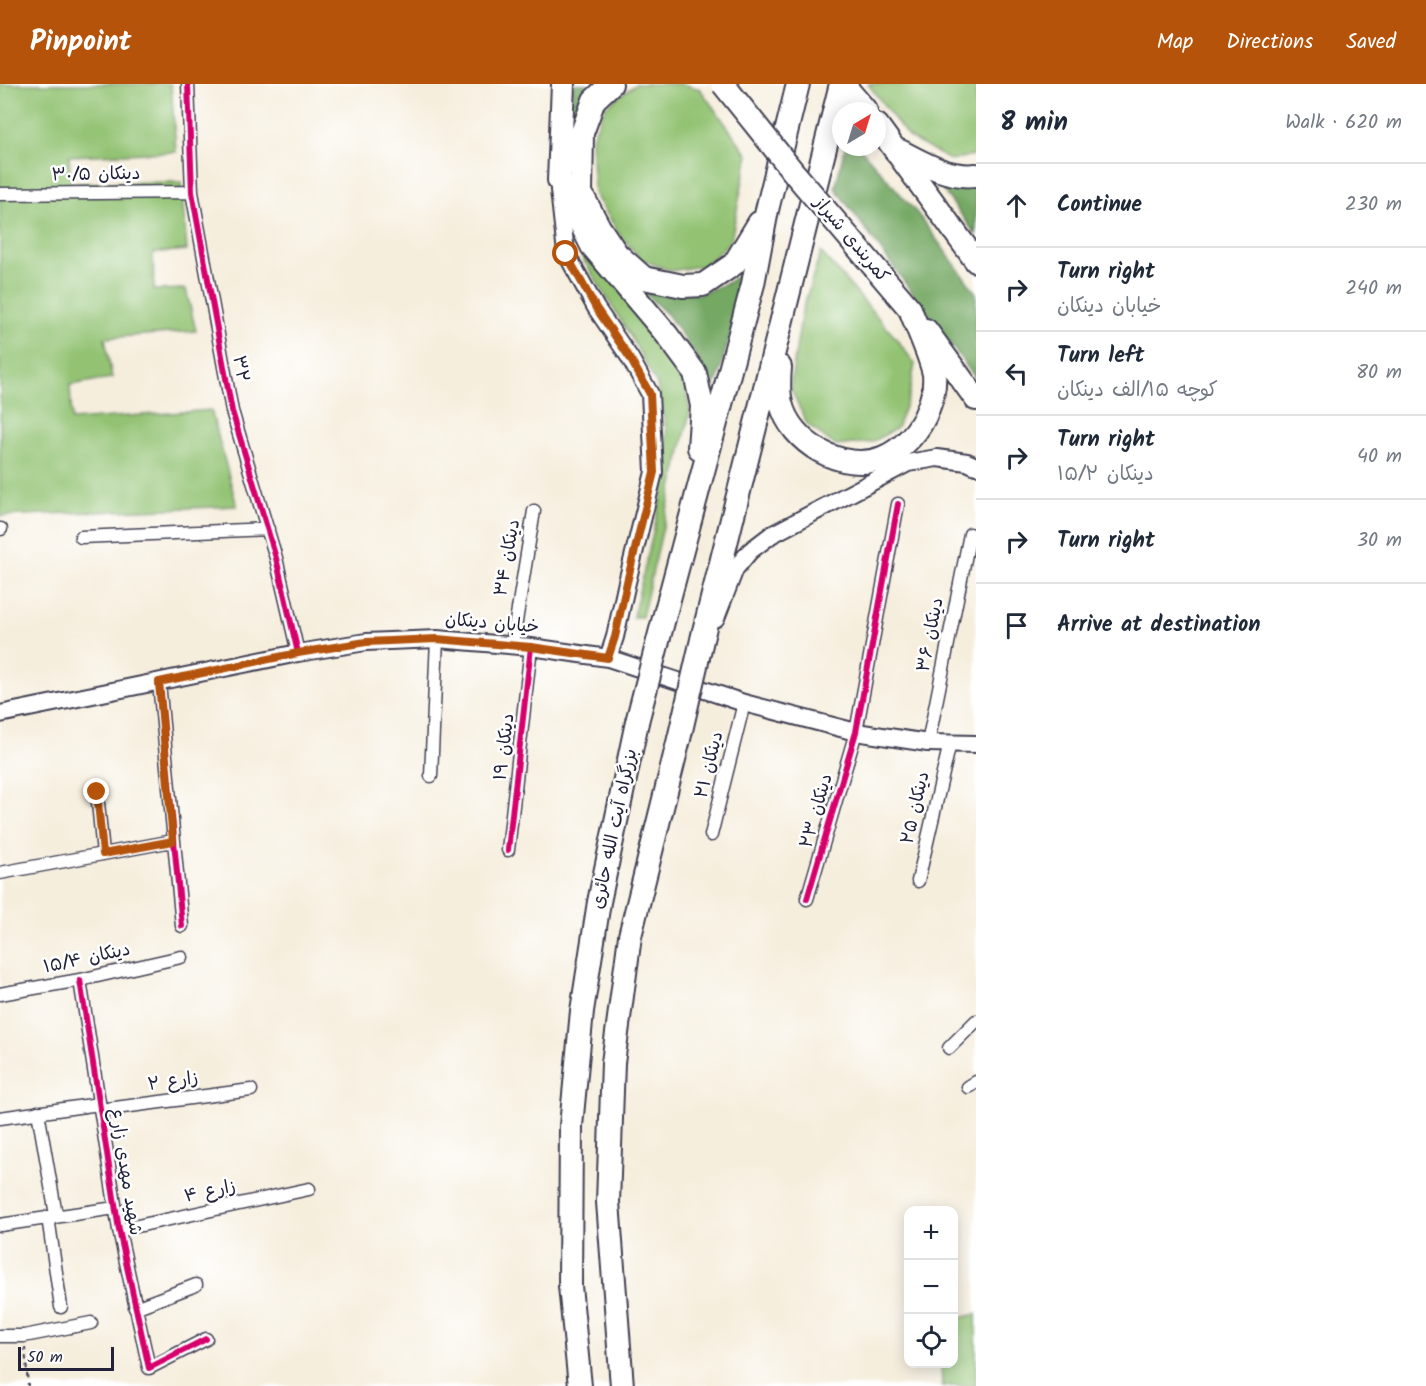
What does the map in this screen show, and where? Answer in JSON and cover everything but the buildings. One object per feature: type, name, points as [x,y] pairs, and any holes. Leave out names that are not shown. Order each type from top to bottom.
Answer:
[{"type":"highway","points":[[563,84],[559,180],[592,246],[667,335],[695,373],[702,406],[695,498]]},
{"type":"highway","points":[[611,84],[594,100],[582,133],[581,193],[617,254],[644,278],[683,286],[703,285],[734,264],[767,210],[798,84]]},
{"type":"highway","name":"کمربندی شیراز","points":[[723,84],[795,174],[910,309],[976,399]]},
{"type":"highway","points":[[842,84],[858,102]]},
{"type":"highway","points":[[622,1386],[608,1202],[613,1063],[630,936],[693,674],[842,84]]},
{"type":"highway","points":[[886,136],[976,261]]},
{"type":"highway","points":[[896,149],[938,171],[964,177],[976,175]]},
{"type":"highway","name":"بزرگراه آیت الله حائری","points":[[580,1386],[570,1286],[570,1126],[582,1011],[599,902],[637,722],[753,284],[767,210]]},
{"type":"highway","points":[[786,308],[778,383],[781,404],[791,426],[810,445],[833,456],[866,461],[882,458],[911,437],[924,420],[932,400],[934,375],[910,309]]},
{"type":"main road","points":[[559,180],[566,254],[596,308],[630,358],[650,394],[654,472],[608,658]]},
{"type":"main road","points":[[693,674],[735,569],[750,551],[771,535],[908,464],[937,458],[967,462],[976,466]]},
{"type":"main road","name":"خیابان دینکان","points":[[0,714],[298,653],[366,642],[437,639],[531,647],[608,658],[744,703],[856,732],[928,743],[976,744]]},
{"type":"street","name":"۳۲","points":[[189,84],[192,192],[232,411],[268,529],[298,653]]},
{"type":"street","name":"۳۰/۵ دینکان","points":[[0,194],[192,192]]},
{"type":"street","name":"۲۳ دینکان","points":[[807,899],[856,732],[898,504]]},
{"type":"street","name":"۳۴ دینکان","points":[[512,646],[534,511]]},
{"type":"street","points":[[81,537],[268,529]]},
{"type":"street","name":"۳۶ دینکان","points":[[928,743],[970,534]]},
{"type":"street","points":[[430,776],[437,639]]},
{"type":"street","name":"۱۹ دینکان","points":[[507,850],[531,647]]},
{"type":"street","points":[[159,682],[182,926]]},
{"type":"street","name":"۲۱ دینکان","points":[[711,835],[744,703]]},
{"type":"street","name":"۲۵ دینکان","points":[[918,881],[950,743]]},
{"type":"street","points":[[97,792],[103,854]]},
{"type":"street","points":[[0,873],[173,841]]},
{"type":"street","name":"۱۵/۴ دینکان","points":[[0,994],[80,980],[181,957]]},
{"type":"street","name":"شهید مهدی زارع","points":[[80,980],[115,1208],[149,1368],[206,1339]]},
{"type":"street","points":[[949,1048],[976,1021]]},
{"type":"street","name":"۲ زارع","points":[[0,1118],[250,1090]]},
{"type":"street","points":[[38,1112],[61,1308]]},
{"type":"street","name":"۴ زارع","points":[[119,1230],[309,1189]]},
{"type":"street","points":[[0,1225],[115,1208]]},
{"type":"street","points":[[135,1308],[196,1285]]},
{"type":"street","points":[[0,1336],[24,1336],[91,1323]]},
{"type":"path","points":[[24,1336],[28,1386]]},
{"type":"green space","points":[[0,84],[171,84],[176,152],[69,156],[71,183],[181,182],[187,250],[153,253],[154,290],[186,289],[196,331],[105,338],[112,378],[70,385],[72,420],[211,410],[237,506],[0,516]]},
{"type":"green space","points":[[573,84],[587,84],[571,115]]},
{"type":"green space","points":[[636,84],[682,84],[700,89],[748,155],[731,240],[706,265],[671,271],[641,259],[620,235],[594,193],[591,140],[605,107]]},
{"type":"green space","points":[[868,84],[976,84],[976,155],[950,160],[908,137],[886,108],[886,102],[882,102]]},
{"type":"green space","points":[[843,156],[867,156],[917,213],[976,293],[976,379],[835,188]]},
{"type":"green space","points":[[936,181],[965,185],[976,183],[976,235]]},
{"type":"green space","points":[[573,232],[659,339],[684,382],[690,412],[642,617],[633,617],[667,474],[666,428],[657,385],[631,337],[584,261]]},
{"type":"green space","points":[[821,252],[895,337],[915,364],[909,396],[897,428],[872,442],[836,446],[807,424],[790,387],[802,311]]},
{"type":"green space","points":[[748,266],[718,379],[711,389],[698,359],[668,315],[638,287],[700,294],[729,282]]},
{"type":"green space","points":[[976,1314],[976,1386],[942,1386],[941,1368],[958,1368],[958,1320]]},
{"type":"cycle path","points":[[188,84],[192,192],[232,411],[276,558],[298,653]]},
{"type":"cycle path","points":[[807,899],[856,732],[898,504]]},
{"type":"cycle path","points":[[508,850],[531,647]]},
{"type":"cycle path","points":[[159,682],[182,926]]},
{"type":"cycle path","points":[[80,980],[119,1230],[149,1368],[206,1339]]},
{"type":"route","points":[[97,792],[103,854],[173,841],[159,682],[298,653],[366,642],[437,639],[531,647],[608,658],[654,472],[650,394],[630,358],[596,308],[566,254]]}]
